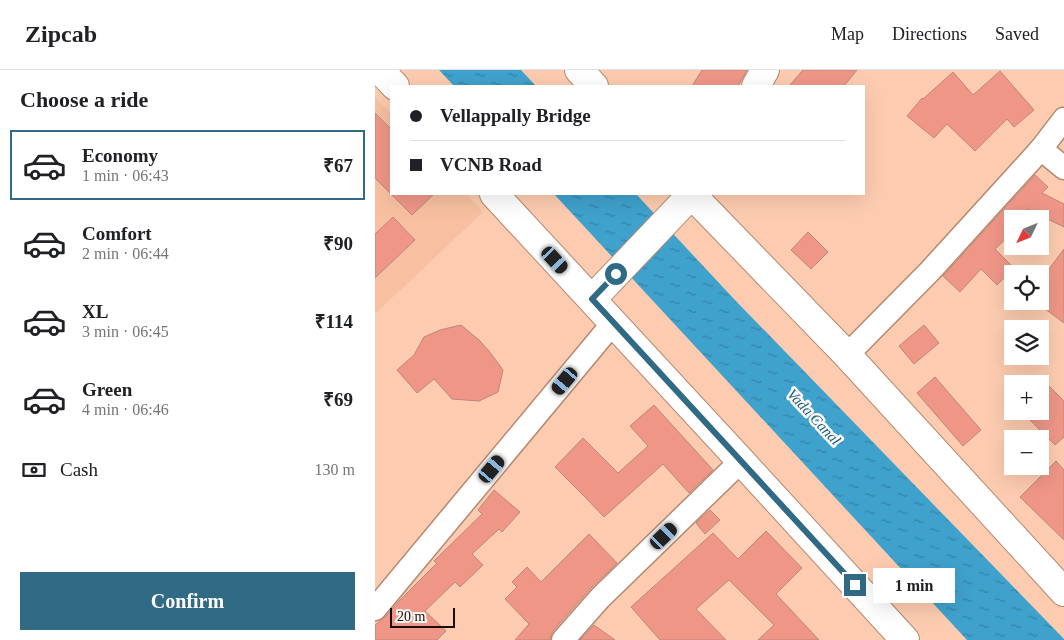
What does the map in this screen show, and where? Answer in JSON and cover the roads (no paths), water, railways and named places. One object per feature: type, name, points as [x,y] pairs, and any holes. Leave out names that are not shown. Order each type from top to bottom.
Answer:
[{"type":"main road","points":[[380,70],[394,85]]},
{"type":"main road","points":[[579,70],[593,85]]},
{"type":"main road","points":[[757,85],[765,70]]},
{"type":"main road","points":[[495,195],[597,293],[613,323],[905,640]]},
{"type":"main road","points":[[597,293],[689,197],[847,355],[1064,592]]},
{"type":"street","points":[[847,355],[930,271],[1041,149],[1064,119]]},
{"type":"street","points":[[1041,149],[1064,168]]},
{"type":"street","points":[[375,609],[613,323]]},
{"type":"street","points":[[563,640],[600,598],[741,461]]},
{"type":"water","points":[[439,70],[521,70],[535,85],[453,85]]},
{"type":"water","name":"Vada Canal","points":[[555,195],[637,195],[734,299],[1064,639],[967,640]]}]
